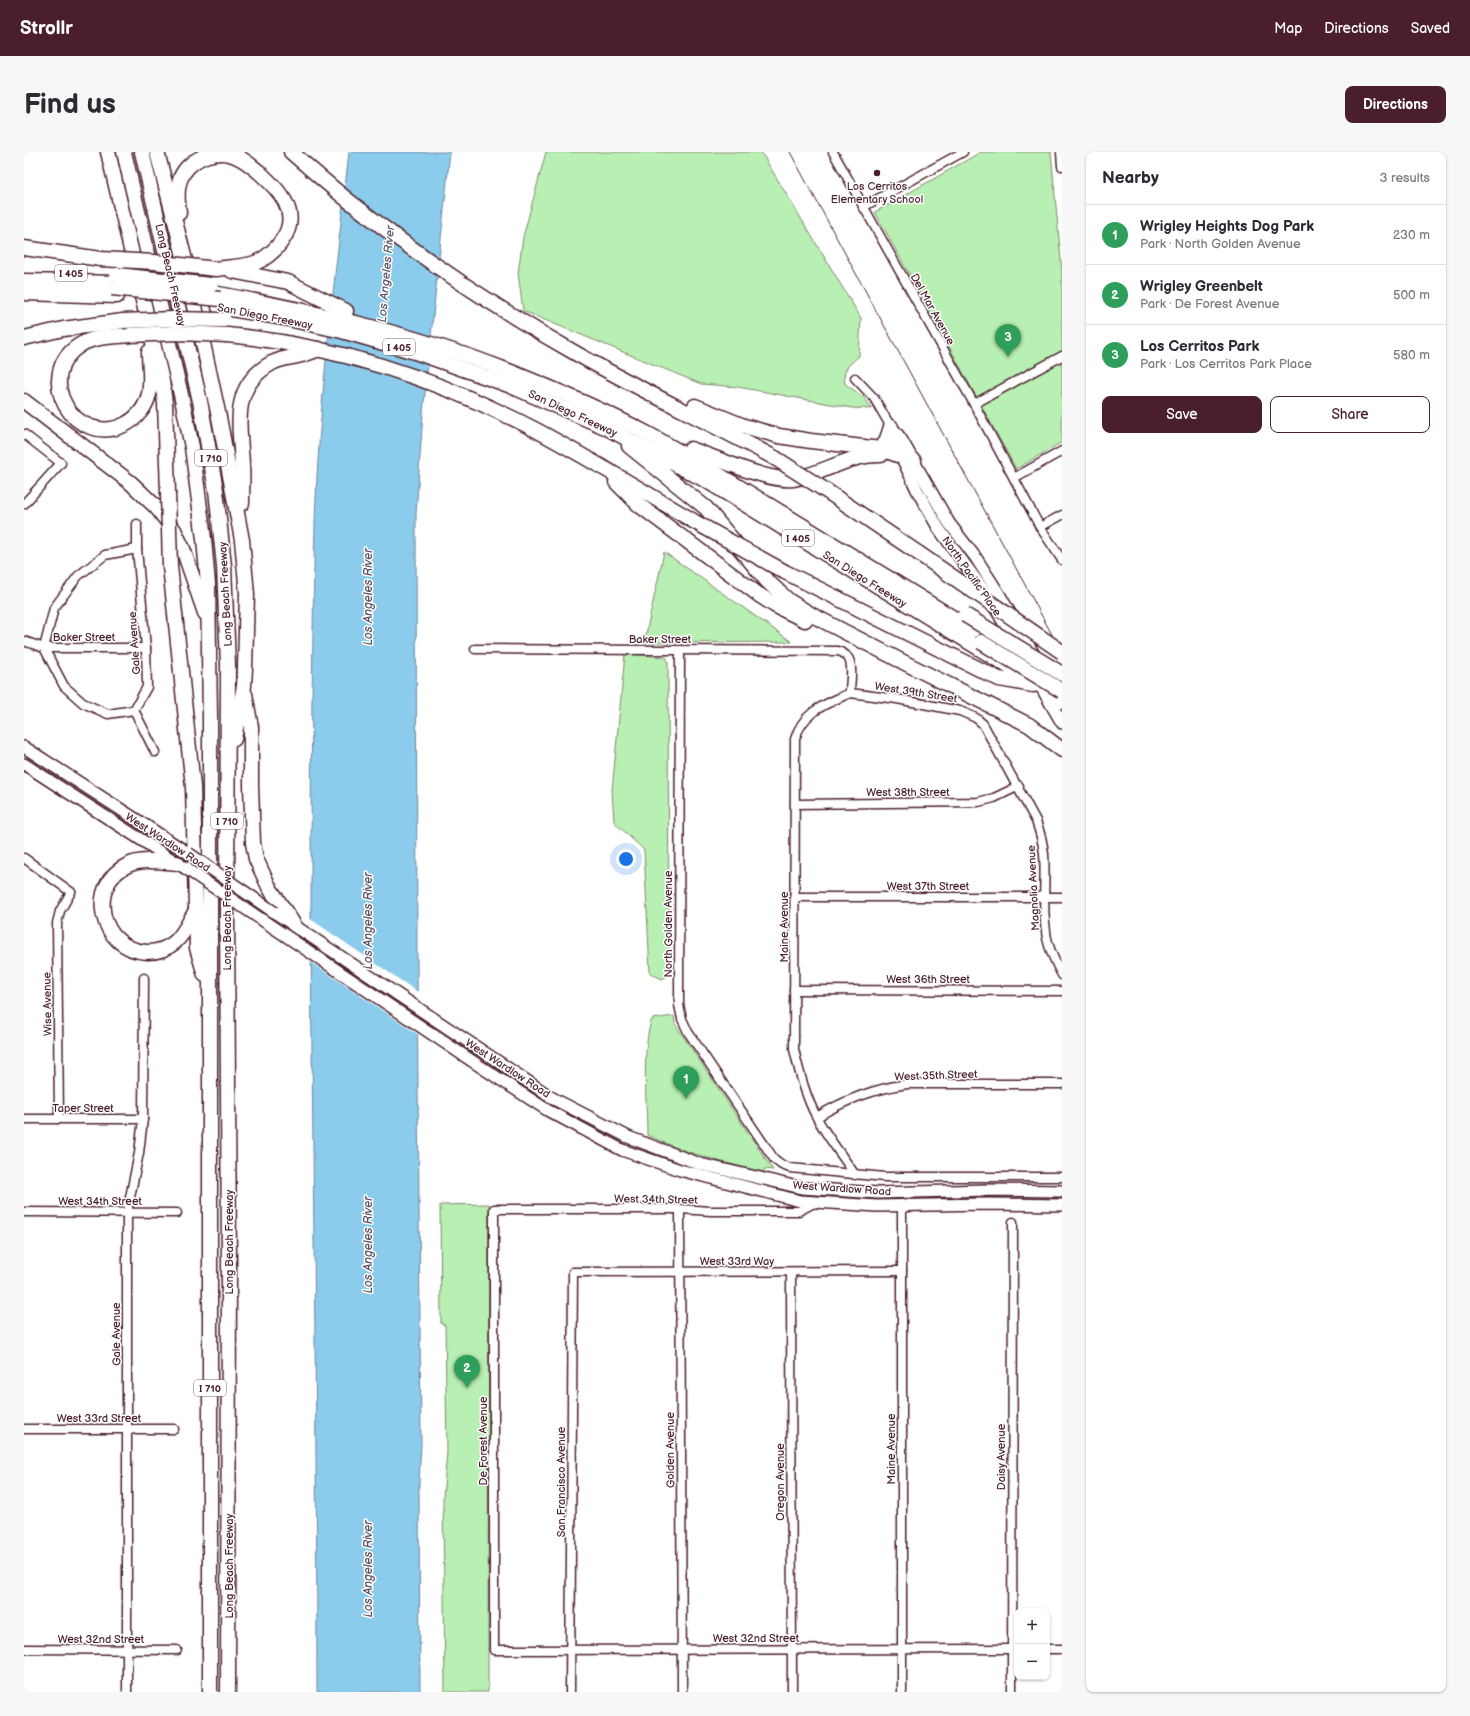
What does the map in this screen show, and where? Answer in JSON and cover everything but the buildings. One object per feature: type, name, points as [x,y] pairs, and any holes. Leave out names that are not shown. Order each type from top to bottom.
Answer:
[{"type":"highway","points":[[102,152],[112,169]]},
{"type":"highway","points":[[108,152],[161,376],[165,403],[170,566],[193,787],[197,948],[210,989]]},
{"type":"highway","name":"Long Beach Freeway","points":[[124,152],[192,447],[204,539],[208,584],[210,717],[210,1692]]},
{"type":"highway","name":"Long Beach Freeway","points":[[142,152],[200,401],[218,503],[224,566],[226,612],[227,771],[228,1692]]},
{"type":"highway","points":[[157,152],[185,260],[219,417],[242,540]]},
{"type":"highway","points":[[185,260],[177,199],[180,177],[192,162],[200,156],[215,152],[226,153],[248,163],[276,187],[286,203],[289,212],[289,220],[285,236],[268,256],[254,263],[216,269]]},
{"type":"highway","points":[[292,152],[352,203],[403,242],[463,284],[577,355],[775,458],[828,492],[1062,652]]},
{"type":"highway","points":[[24,248],[100,259]]},
{"type":"highway","points":[[24,258],[100,259],[154,262],[216,269],[288,282],[346,311]]},
{"type":"highway","name":"San Diego Freeway","points":[[24,273],[216,296],[285,308],[346,311],[450,341],[605,427],[707,481],[1062,701]]},
{"type":"highway","points":[[24,281],[116,285]]},
{"type":"highway","points":[[24,285],[116,285]]},
{"type":"highway","name":"San Diego Freeway","points":[[24,293],[116,285],[216,296],[258,314],[285,308],[342,331],[415,352],[579,392],[691,449],[1062,674]]},
{"type":"highway","points":[[146,311],[150,386],[144,408],[133,420],[120,427],[98,429],[83,424],[68,411],[61,397],[59,380],[64,362],[74,350],[87,342],[106,337],[130,335],[177,333],[226,335],[282,342],[319,349],[362,360],[416,378],[472,400],[512,418],[563,444],[695,522],[785,572],[999,679],[1039,686]]},
{"type":"highway","points":[[24,338],[69,328],[123,321],[172,319],[224,320],[258,314]]},
{"type":"highway","points":[[227,771],[244,686],[247,594],[242,540],[242,464],[239,413],[244,394],[255,377],[270,364],[319,349]]},
{"type":"highway","points":[[510,374],[581,406],[687,462],[916,600],[1062,685]]},
{"type":"highway","points":[[658,397],[683,402],[744,426],[779,436],[878,452],[907,459]]},
{"type":"highway","points":[[24,401],[131,483],[157,508],[174,530],[183,549],[208,622]]},
{"type":"highway","points":[[691,449],[769,477],[788,479],[801,477],[855,457],[878,452],[886,442],[891,426]]},
{"type":"highway","points":[[605,427],[706,508],[778,592],[807,612],[1029,725],[1062,750]]},
{"type":"highway","points":[[600,466],[640,505],[743,583],[776,606],[909,665]]},
{"type":"highway","points":[[977,636],[1062,691]]},
{"type":"highway","points":[[244,686],[251,727],[253,844],[260,870],[269,887],[296,928]]},
{"type":"highway","points":[[182,866],[153,861],[129,864],[115,874],[109,882],[103,898],[103,916],[115,938],[130,949],[140,952],[153,952],[161,950],[175,942],[181,936],[195,911]]},
{"type":"main road","name":"North Pacific Place","points":[[891,426],[902,439],[918,492],[939,529],[990,599],[1062,722]]},
{"type":"main road","name":"North Pacific Place","points":[[907,459],[949,523],[976,558],[1062,701]]},
{"type":"main road","name":"West Wardlow Road","points":[[24,747],[188,853],[296,928],[554,1098],[628,1137],[700,1164],[802,1188],[878,1193],[987,1190],[1062,1191]]},
{"type":"main road","name":"West Wardlow Road","points":[[24,764],[182,866],[547,1110],[622,1150],[680,1170],[800,1201],[877,1206],[1062,1205]]},
{"type":"street","name":"Del Mar Avenue","points":[[833,152],[974,404],[1040,528],[1062,560]]},
{"type":"street","points":[[863,207],[963,152]]},
{"type":"street","points":[[1061,152],[1062,166]]},
{"type":"street","points":[[974,404],[1062,356]]},
{"type":"street","name":"North Pacific Place","points":[[855,378],[874,398],[891,426]]},
{"type":"street","points":[[24,434],[61,463],[24,504]]},
{"type":"street","points":[[1014,478],[1062,451]]},
{"type":"street","points":[[1040,528],[1062,515]]},
{"type":"street","name":"Gale Avenue","points":[[134,710],[147,687],[146,648],[137,550],[137,524]]},
{"type":"street","points":[[137,550],[105,555],[78,576],[54,608],[44,648],[64,686],[83,704],[108,714],[134,710],[155,752]]},
{"type":"street","name":"Baker Street","points":[[24,641],[44,648],[146,648]]},
{"type":"street","name":"Baker Street","points":[[475,649],[831,650],[845,653],[849,656],[851,663],[850,693]]},
{"type":"street","name":"North Golden Avenue","points":[[680,650],[679,1006],[682,1019],[688,1032],[774,1159],[782,1165]]},
{"type":"street","name":"West 39th Street","points":[[850,693],[960,710],[976,718]]},
{"type":"street","name":"Maine Avenue","points":[[850,693],[814,711],[804,719],[798,728],[795,738],[794,1049],[798,1067],[816,1117],[855,1175]]},
{"type":"street","name":"Magnolia Avenue","points":[[976,718],[988,732],[1018,786],[1036,821],[1042,837],[1044,853],[1046,933],[1055,960],[1062,975]]},
{"type":"street","name":"West 38th Street","points":[[795,804],[978,802],[994,798],[1018,786]]},
{"type":"street","name":"Wise Avenue","points":[[24,858],[71,892],[60,911],[57,923],[59,1119]]},
{"type":"street","name":"West 37th Street","points":[[795,898],[1062,897]]},
{"type":"street","name":"Gale Avenue","points":[[127,1692],[127,1212],[139,1153],[143,1119],[144,978]]},
{"type":"street","name":"West 36th Street","points":[[794,990],[1062,990]]},
{"type":"street","name":"West 35th Street","points":[[816,1117],[835,1106],[858,1096],[882,1088],[907,1084],[1062,1084]]},
{"type":"street","name":"Taper Street","points":[[24,1119],[143,1119]]},
{"type":"street","name":"West Wardlow Road","points":[[782,1165],[796,1169],[884,1177],[1062,1177]]},
{"type":"street","name":"West 34th Street","points":[[494,1209],[680,1209],[711,1211],[799,1211],[816,1202]]},
{"type":"street","name":"Maine Avenue","points":[[902,1206],[902,1692]]},
{"type":"street","name":"De Forest Avenue","points":[[494,1209],[494,1650]]},
{"type":"street","name":"Golden Avenue","points":[[680,1209],[682,1692]]},
{"type":"street","name":"West 34th Street","points":[[24,1212],[177,1213]]},
{"type":"street","name":"Daisy Avenue","points":[[1012,1692],[1014,1649],[1013,1222]]},
{"type":"street","name":"West 33rd Way","points":[[573,1272],[902,1272]]},
{"type":"street","name":"San Francisco Avenue","points":[[570,1692],[573,1272]]},
{"type":"street","name":"Oregon Avenue","points":[[791,1272],[792,1692]]},
{"type":"street","name":"West 33rd Street","points":[[24,1429],[174,1430]]},
{"type":"street","name":"West 32nd Street","points":[[24,1649],[177,1650]]},
{"type":"street","name":"West 32nd Street","points":[[494,1650],[1014,1649]]},
{"type":"street","points":[[1050,1649],[1062,1649]]},
{"type":"green space","points":[[546,152],[761,152],[861,318],[859,356],[845,371],[844,379],[845,384],[864,397],[872,409],[852,408],[738,387],[701,384],[523,311],[518,273],[523,237]]},
{"type":"green space","points":[[981,152],[1051,152],[1062,271],[1062,442],[1016,469],[875,212]]},
{"type":"green space","points":[[664,552],[792,642],[644,643]]},
{"type":"green space","points":[[625,654],[666,657],[668,662],[669,975],[662,979],[650,973],[644,850],[614,822],[612,791]]},
{"type":"green space","points":[[674,1016],[675,1024],[773,1170],[764,1169],[764,1172],[719,1161],[675,1147],[647,1135],[645,1076],[649,1031],[652,1019]]},
{"type":"green space","points":[[489,1204],[488,1692],[445,1692],[443,1497],[447,1452],[445,1325],[441,1324],[440,1205]]},
{"type":"water","name":"Los Angeles River","points":[[349,152],[450,152],[423,413],[416,514],[417,962],[421,1444],[419,1483],[420,1692],[317,1692],[316,1410],[311,941],[311,747],[314,553],[317,476],[323,395]]},
{"type":"pier","points":[[309,918],[419,993],[419,1035],[309,961]]},
{"type":"tram line","points":[[790,152],[1062,653]]},
{"type":"place","name":"Los Cerritos Elementary School","points":[[877,173]]},
{"type":"place","name":"Los Cerritos Park","points":[[1008,357]]},
{"type":"place","name":"Wrigley Heights Dog Park","points":[[686,1099]]},
{"type":"place","name":"Wrigley Greenbelt","points":[[467,1388]]}]
